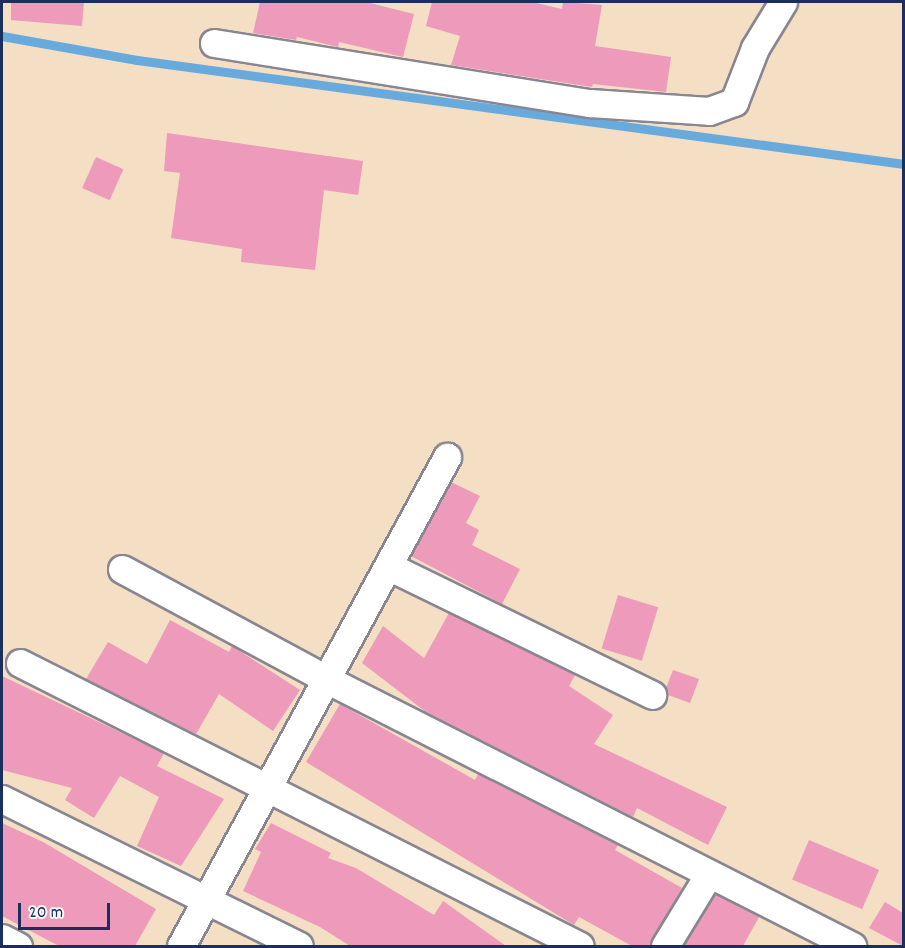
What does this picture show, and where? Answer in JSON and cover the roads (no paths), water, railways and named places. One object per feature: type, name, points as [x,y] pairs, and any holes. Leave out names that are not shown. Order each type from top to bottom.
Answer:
[{"type":"street","points":[[214,43],[590,103],[709,111],[734,102],[755,48],[783,2]]},
{"type":"street","points":[[181,946],[328,680],[447,457]]},
{"type":"street","points":[[388,566],[652,695]]},
{"type":"street","points":[[122,569],[328,680],[709,874],[819,939],[852,946]]},
{"type":"street","points":[[20,663],[580,946]]},
{"type":"street","points":[[2,799],[299,946]]},
{"type":"street","points":[[665,946],[709,874]]},
{"type":"street","points":[[2,938],[18,946]]},
{"type":"waterway","points":[[2,36],[137,60],[904,164]]}]
